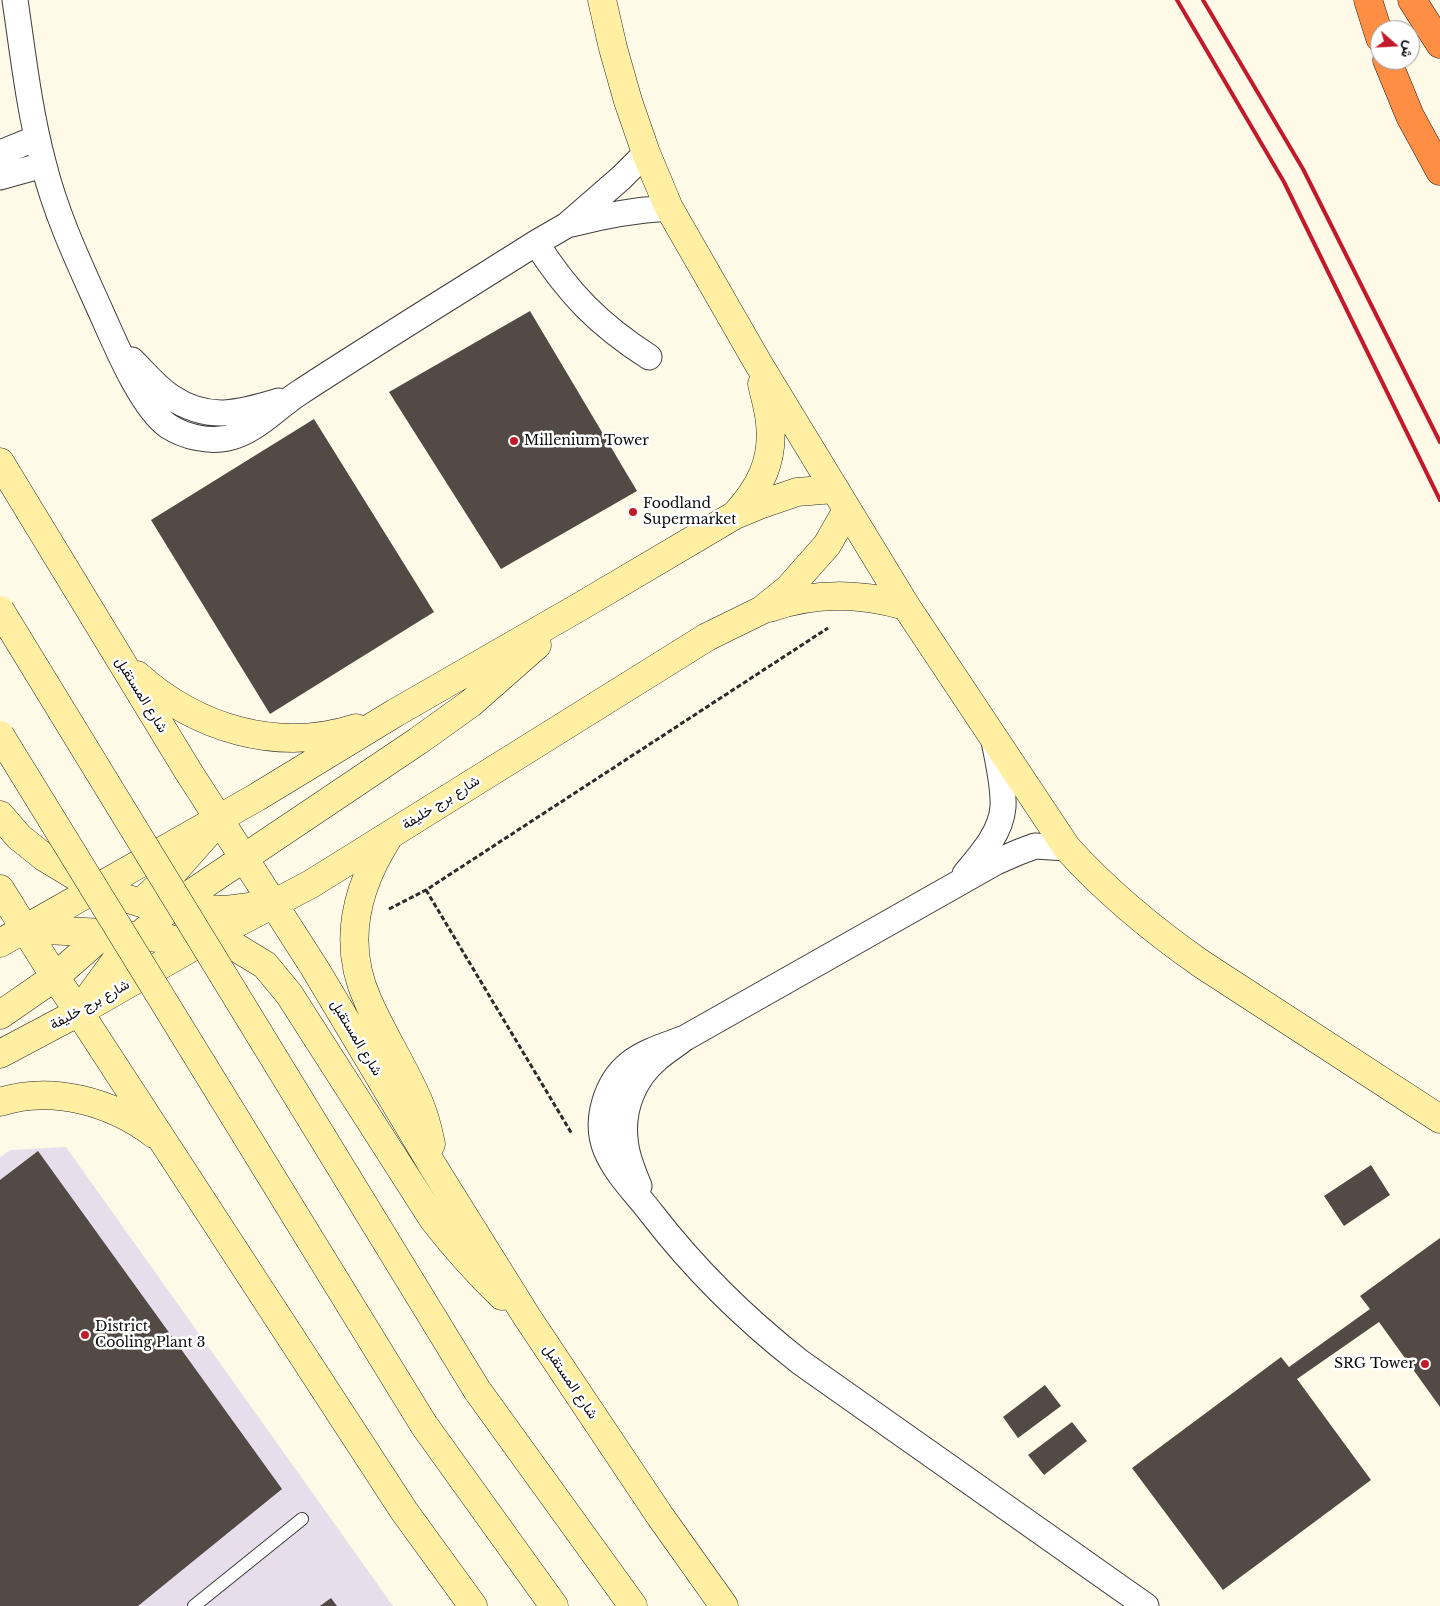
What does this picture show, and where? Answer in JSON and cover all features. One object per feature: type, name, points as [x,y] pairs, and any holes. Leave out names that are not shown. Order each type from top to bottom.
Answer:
[{"type":"highway","points":[[1368,0],[1374,20]]},
{"type":"highway","points":[[1412,0],[1440,44]]},
{"type":"highway","points":[[1391,70],[1410,116],[1440,171]]},
{"type":"street","points":[[15,0],[30,105],[43,165],[66,234],[114,342],[170,397],[186,406],[205,412],[223,414],[242,412],[296,395],[567,225],[621,178],[646,153]]},
{"type":"street","points":[[602,0],[628,101],[646,153],[670,208],[758,363],[906,606],[994,741],[1067,848],[1119,898],[1170,942],[1440,1119]]},
{"type":"street","points":[[0,154],[37,138]]},
{"type":"street","points":[[0,177],[43,165]]},
{"type":"street","points":[[567,225],[635,210],[670,208]]},
{"type":"street","points":[[536,243],[564,283],[597,319],[649,357]]},
{"type":"street","points":[[735,515],[749,500],[760,482],[767,463],[771,443],[770,422],[758,363]]},
{"type":"street","name":"شارع المستقبل","points":[[0,462],[112,647],[314,967],[434,1168],[527,1317],[654,1508],[724,1606]]},
{"type":"street","points":[[0,943],[219,819],[395,713],[582,606],[735,515],[797,492],[841,500]]},
{"type":"street","name":"شارع برج خليفة","points":[[0,1054],[80,1012],[201,942],[311,884],[707,637],[762,610],[788,589],[827,545],[841,500]]},
{"type":"street","points":[[762,610],[786,602],[809,598],[842,596],[858,596],[906,606]]},
{"type":"street","points":[[80,1012],[107,973],[138,937],[171,907],[418,742],[471,703],[582,606]]},
{"type":"street","points":[[0,610],[477,1390],[633,1606]]},
{"type":"street","points":[[112,647],[131,670],[153,690],[178,707],[205,721],[234,730],[261,736],[288,738],[316,737],[370,724],[395,713]]},
{"type":"street","points":[[0,735],[424,1425],[554,1606]]},
{"type":"street","points":[[957,884],[984,852],[997,828],[1003,808],[1001,781],[994,741]]},
{"type":"street","points":[[0,815],[19,836],[44,857],[97,889],[141,903],[171,907],[226,910],[274,903]]},
{"type":"street","points":[[0,1015],[55,977],[141,903],[195,849],[219,819]]},
{"type":"street","points":[[390,835],[366,878],[354,926],[355,944],[361,982],[368,1000],[418,1101],[426,1123],[434,1168]]},
{"type":"street","points":[[1067,848],[1035,846],[996,862],[685,1038],[656,1059],[641,1076],[630,1095],[625,1117],[624,1139],[629,1161],[647,1207],[702,1275],[733,1306],[800,1362],[1146,1606]]},
{"type":"street","points":[[0,889],[55,977],[80,1012],[404,1511],[473,1606]]},
{"type":"street","points":[[26,929],[104,933],[201,942],[236,948],[265,965],[289,994],[434,1219],[454,1246],[477,1271],[527,1317]]},
{"type":"street","points":[[0,1102],[38,1096],[68,1098],[94,1103],[118,1112],[141,1124],[162,1139]]},
{"type":"lane","points":[[194,1606],[302,1519]]},
{"type":"path","points":[[354,926],[426,890],[840,620],[842,596]]},
{"type":"path","points":[[426,890],[574,1138]]},
{"type":"shaded area","name":"District Cooling Plant 3","points":[[66,1147],[393,1606],[0,1606],[0,1157],[11,1150]]},
{"type":"building","name":"Millenium Tower","points":[[530,311],[637,491],[501,569],[389,392]]},
{"type":"building","points":[[314,419],[434,612],[270,714],[151,520]]},
{"type":"building","name":"District Cooling Plant 3","points":[[38,1151],[282,1489],[138,1606],[0,1606],[0,1180]]},
{"type":"building","points":[[1371,1165],[1390,1195],[1344,1226],[1324,1196]]},
{"type":"building","points":[[1440,1238],[1440,1407],[1379,1322],[1297,1379],[1371,1480],[1223,1590],[1132,1468],[1281,1357],[1289,1367],[1370,1309],[1360,1296]]},
{"type":"building","points":[[1045,1385],[1061,1406],[1018,1438],[1003,1417]]},
{"type":"building","points":[[1072,1422],[1087,1441],[1044,1475],[1028,1455]]},
{"type":"building","points":[[331,1598],[337,1606],[320,1606]]},
{"type":"railway","points":[[1177,0],[1284,182],[1440,500]]},
{"type":"railway","points":[[1203,0],[1303,169],[1440,442]]},
{"type":"place","name":"Millenium Tower","points":[[514,441]]},
{"type":"place","name":"Foodland Supermarket","points":[[633,512]]},
{"type":"place","name":"District Cooling Plant 3","points":[[85,1335]]},
{"type":"place","name":"SRG Tower","points":[[1425,1364]]}]
